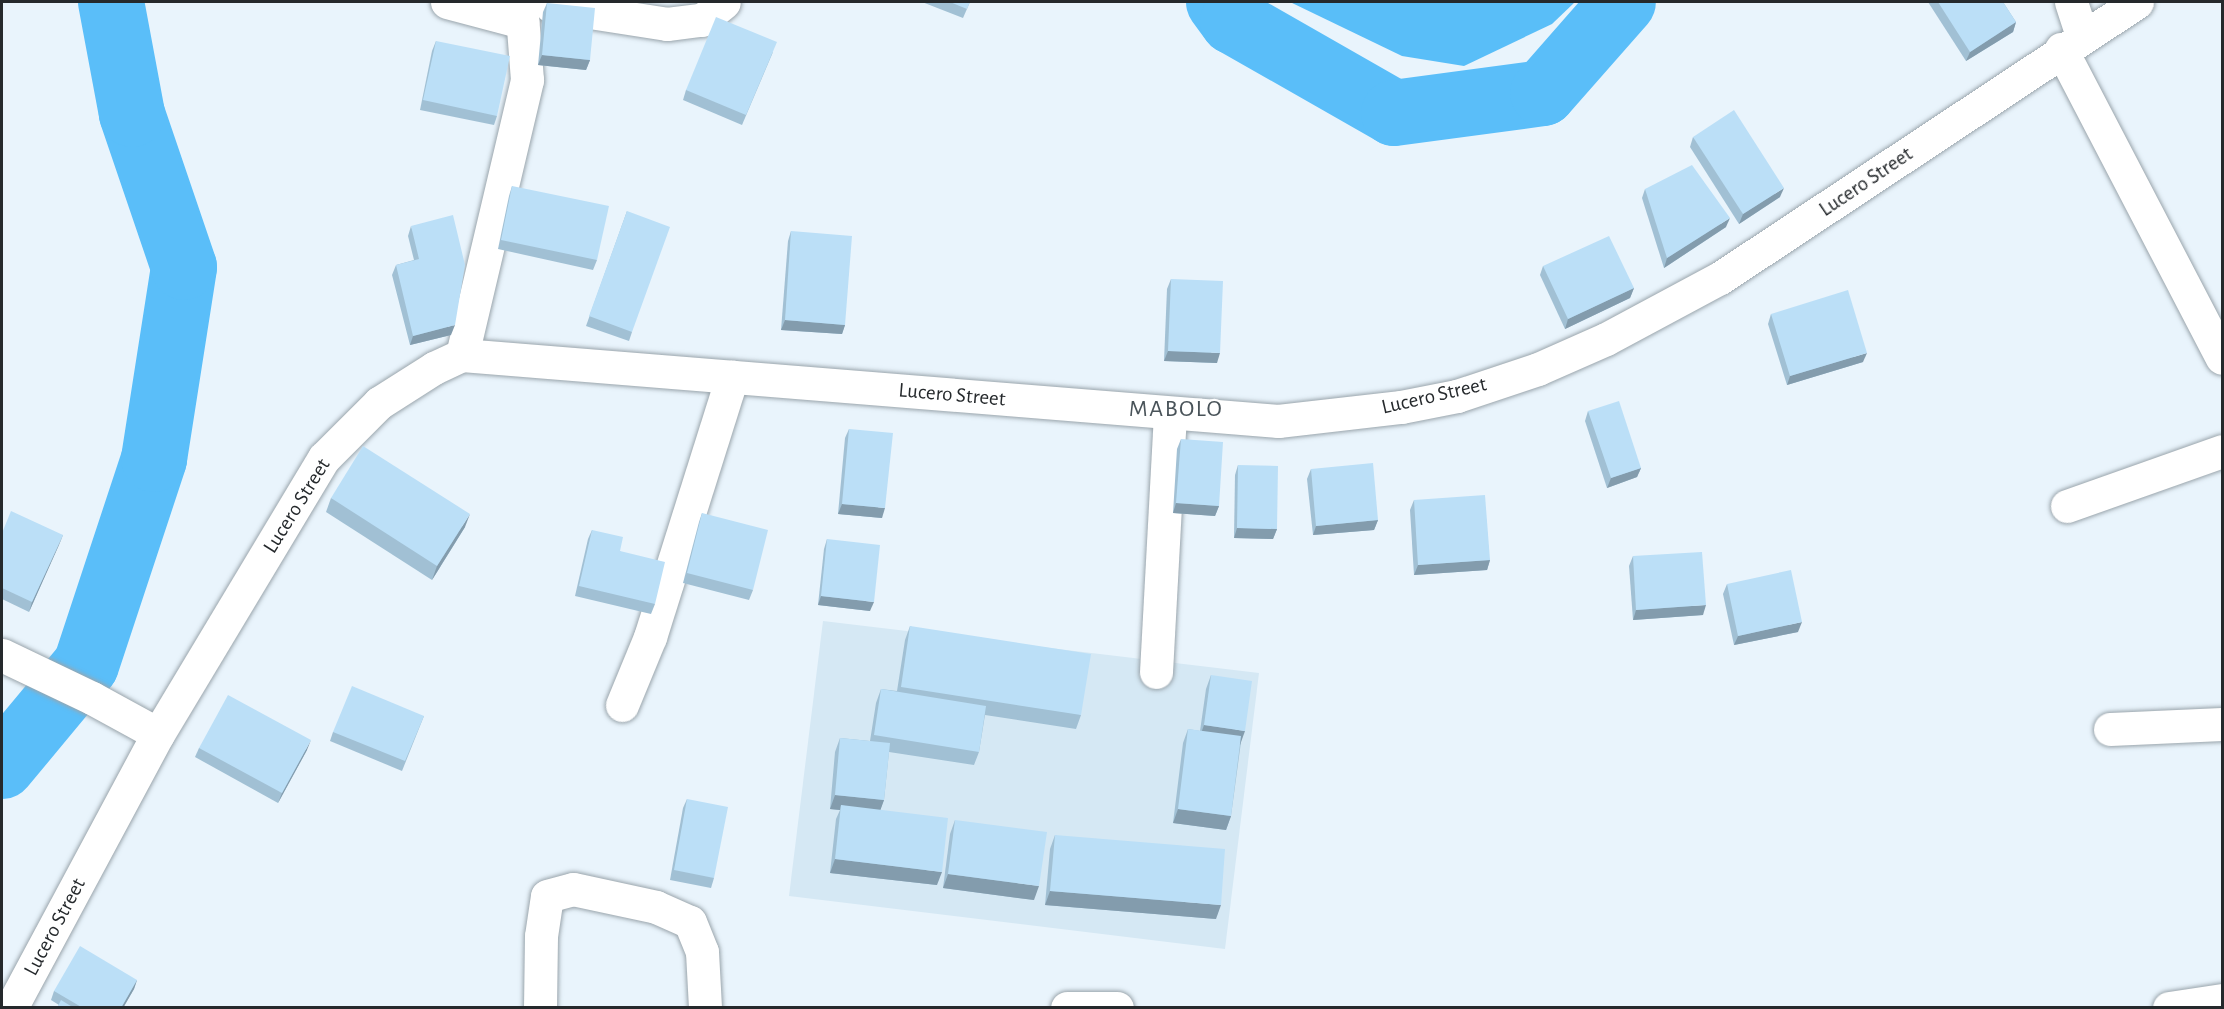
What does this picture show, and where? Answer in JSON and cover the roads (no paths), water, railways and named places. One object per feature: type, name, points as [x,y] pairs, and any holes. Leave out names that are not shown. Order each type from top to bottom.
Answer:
[{"type":"street","points":[[447,2],[667,24],[702,20],[724,2]]},
{"type":"street","points":[[2071,2],[2072,43],[2223,358]]},
{"type":"street","name":"Lucero Street","points":[[11,1008],[158,734],[324,458],[378,403],[462,355],[1278,422],[1457,396],[1538,369],[1606,339],[1720,278],[2137,2]]},
{"type":"street","points":[[462,355],[527,80],[521,8]]},
{"type":"street","points":[[622,705],[650,638],[732,377]]},
{"type":"street","points":[[1156,672],[1170,413]]},
{"type":"street","points":[[2067,506],[2223,451]]},
{"type":"street","points":[[12,661],[92,698],[158,734]]},
{"type":"street","points":[[2110,729],[2223,724]]},
{"type":"street","points":[[540,1008],[541,936],[547,896],[573,889],[656,907],[690,922],[702,952],[705,1008]]},
{"type":"street","points":[[2169,1008],[2223,1000]]},
{"type":"street","points":[[1067,1008],[1118,1008]]},
{"type":"waterway","points":[[2,766],[86,665],[154,459],[184,267],[132,114],[111,2]]},
{"type":"waterway","points":[[1219,2],[1233,21],[1394,113],[1543,93],[1623,2]]},
{"type":"district","name":"MABOLO","points":[[1176,410]]}]
